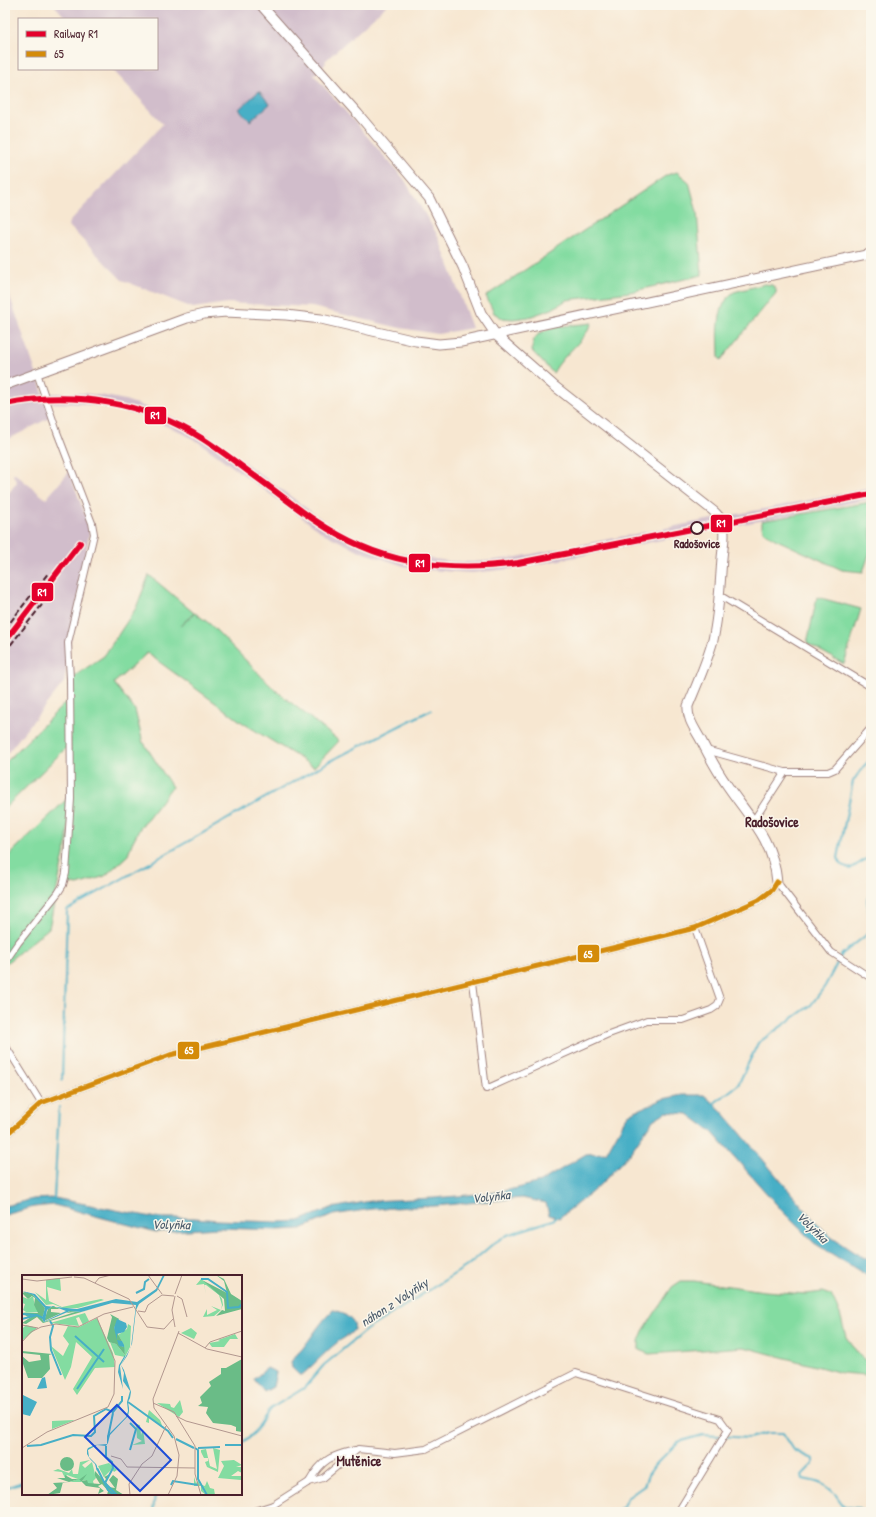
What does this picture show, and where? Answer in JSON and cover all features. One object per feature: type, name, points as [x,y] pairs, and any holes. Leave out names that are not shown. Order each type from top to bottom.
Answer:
[{"type":"street","points":[[261,5],[358,114],[429,198],[463,267],[481,313],[496,335],[553,385],[707,506],[722,522],[724,535],[719,595],[713,639],[707,659],[688,706],[688,714],[706,750],[726,783],[754,820],[769,848],[774,862],[777,882],[831,952],[871,978]]},
{"type":"street","points":[[5,385],[187,318],[204,314],[219,312],[286,315],[321,319],[416,341],[438,344],[461,342],[871,254]]},
{"type":"street","points":[[5,962],[18,943],[58,893],[63,885],[66,873],[71,799],[70,679],[68,643],[94,534],[92,523],[57,432],[37,373]]},
{"type":"street","points":[[719,595],[871,687]]},
{"type":"street","points":[[706,750],[785,772],[828,772],[835,769],[871,728]]},
{"type":"street","points":[[754,820],[785,772]]},
{"type":"street","points":[[5,1136],[41,1103],[194,1048],[695,928],[759,900],[772,890],[777,882]]},
{"type":"street","points":[[473,982],[486,1089],[606,1035],[647,1020],[683,1020],[718,1006],[720,999],[695,928]]},
{"type":"street","points":[[5,1045],[41,1103]]},
{"type":"street","points":[[309,1482],[316,1469],[333,1456],[358,1449],[395,1453],[426,1449],[576,1373],[720,1419],[728,1430],[678,1512]]},
{"type":"street","points":[[251,1512],[273,1505],[309,1482],[323,1478],[358,1449]]},
{"type":"street","points":[[272,1512],[273,1505]]},
{"type":"shaded area","points":[[54,5],[387,5],[325,61],[326,63],[314,75],[404,179],[438,236],[472,328],[438,334],[400,328],[312,307],[227,303],[193,308],[122,280],[68,225],[69,222],[163,124],[113,70],[158,70],[158,18],[66,18]]},
{"type":"shaded area","points":[[8,291],[43,393],[83,393],[105,396],[125,400],[163,413],[206,434],[328,524],[363,541],[407,555],[448,561],[472,562],[495,560],[871,488],[871,499],[519,568],[472,573],[428,570],[404,566],[359,551],[323,533],[200,443],[179,431],[141,416],[103,407],[82,404],[47,403],[51,417],[5,441],[5,293]]},
{"type":"shaded area","points":[[69,472],[90,528],[64,682],[5,756],[5,498],[17,482],[13,475],[14,473],[46,499]]},
{"type":"green space","points":[[677,172],[689,182],[697,212],[702,275],[630,292],[567,300],[552,309],[529,317],[513,319],[502,318],[494,313],[486,296],[667,175]]},
{"type":"green space","points":[[765,284],[772,285],[776,289],[776,293],[721,360],[719,358],[718,332],[720,313],[723,305],[734,292]]},
{"type":"green space","points":[[592,323],[584,336],[562,360],[553,373],[532,351],[534,340],[544,331],[557,327]]},
{"type":"green space","points":[[871,502],[871,549],[863,572],[842,570],[775,539],[764,532],[762,527],[762,521]]},
{"type":"green space","points":[[149,575],[194,613],[180,626],[195,613],[210,624],[274,689],[339,741],[314,767],[243,723],[147,653],[114,683],[135,710],[143,743],[172,787],[140,828],[132,843],[128,855],[105,876],[78,885],[64,883],[71,822],[70,679],[104,656],[136,608]]},
{"type":"green space","points":[[817,597],[861,609],[844,664],[807,643]]},
{"type":"green space","points":[[66,702],[68,746],[5,808],[5,763]]},
{"type":"green space","points":[[70,796],[67,840],[49,928],[5,964],[5,859]]},
{"type":"green space","points":[[681,1281],[694,1281],[764,1291],[806,1294],[823,1292],[831,1295],[840,1314],[846,1337],[860,1356],[871,1365],[871,1373],[866,1375],[842,1373],[744,1347],[649,1354],[639,1350],[639,1341],[643,1331],[672,1287]]},
{"type":"water","points":[[259,91],[270,104],[250,121],[239,109]]},
{"type":"water","name":"Volyňka","points":[[682,1095],[704,1095],[722,1111],[813,1219],[831,1237],[855,1253],[871,1261],[871,1278],[814,1243],[785,1214],[712,1132],[688,1114],[666,1112],[653,1120],[630,1153],[605,1180],[559,1218],[549,1215],[546,1203],[522,1198],[435,1206],[372,1209],[333,1215],[301,1229],[278,1230],[218,1228],[156,1232],[54,1205],[34,1207],[5,1215],[5,1206],[33,1199],[54,1198],[157,1218],[195,1218],[278,1222],[299,1221],[331,1208],[371,1201],[491,1193],[540,1182],[586,1154],[606,1153],[628,1114],[663,1099]]},
{"type":"water","points":[[333,1310],[336,1310],[351,1319],[354,1326],[353,1331],[339,1341],[302,1375],[299,1375],[292,1368],[291,1362]]},
{"type":"water","points":[[267,1368],[276,1372],[273,1387],[264,1392],[254,1379]]},
{"type":"waterway","points":[[62,1080],[67,910],[330,761],[431,710]]},
{"type":"waterway","points":[[871,759],[853,781],[838,858],[841,864],[850,869],[871,856]]},
{"type":"waterway","points":[[871,890],[867,900],[871,927]]},
{"type":"waterway","points":[[713,1104],[738,1085],[758,1043],[811,1005],[825,986],[842,954],[869,933],[871,928]]},
{"type":"waterway","points":[[54,1199],[59,1107]]},
{"type":"waterway","name":"náhon z Volyňky","points":[[242,1443],[255,1432],[270,1409],[304,1388],[324,1365],[366,1330],[467,1266],[494,1243],[507,1235],[553,1220],[556,1217]]},
{"type":"waterway","points":[[616,1512],[623,1506],[627,1498],[644,1486],[648,1475],[655,1465],[678,1442],[703,1435],[749,1438],[768,1433],[783,1433],[794,1450],[813,1459],[813,1464],[802,1475],[803,1479],[826,1486],[836,1495],[842,1504],[847,1507],[859,1508],[862,1512]]},
{"type":"waterway","points":[[5,1488],[22,1482]]},
{"type":"waterway","points":[[153,1512],[155,1495]]},
{"type":"railway","points":[[5,641],[80,543]]},
{"type":"railway","points":[[5,629],[49,572]]},
{"type":"railway","points":[[5,652],[52,592]]},
{"type":"rail line","name":"R1","points":[[5,404],[56,398],[82,399],[107,402],[133,408],[157,416],[181,426],[203,439],[289,502],[348,540],[380,553],[418,563],[458,566],[518,563],[871,494]]},
{"type":"rail line","name":"R1","points":[[5,641],[80,543]]},
{"type":"transit line","name":"65","points":[[5,1136],[41,1103],[170,1055],[695,928],[759,900],[772,890],[777,882]]},
{"type":"place","name":"Radošovice","points":[[697,528]]},
{"type":"district","name":"Radošovice","points":[[772,822]]},
{"type":"district","name":"Mutěnice","points":[[359,1461]]}]
